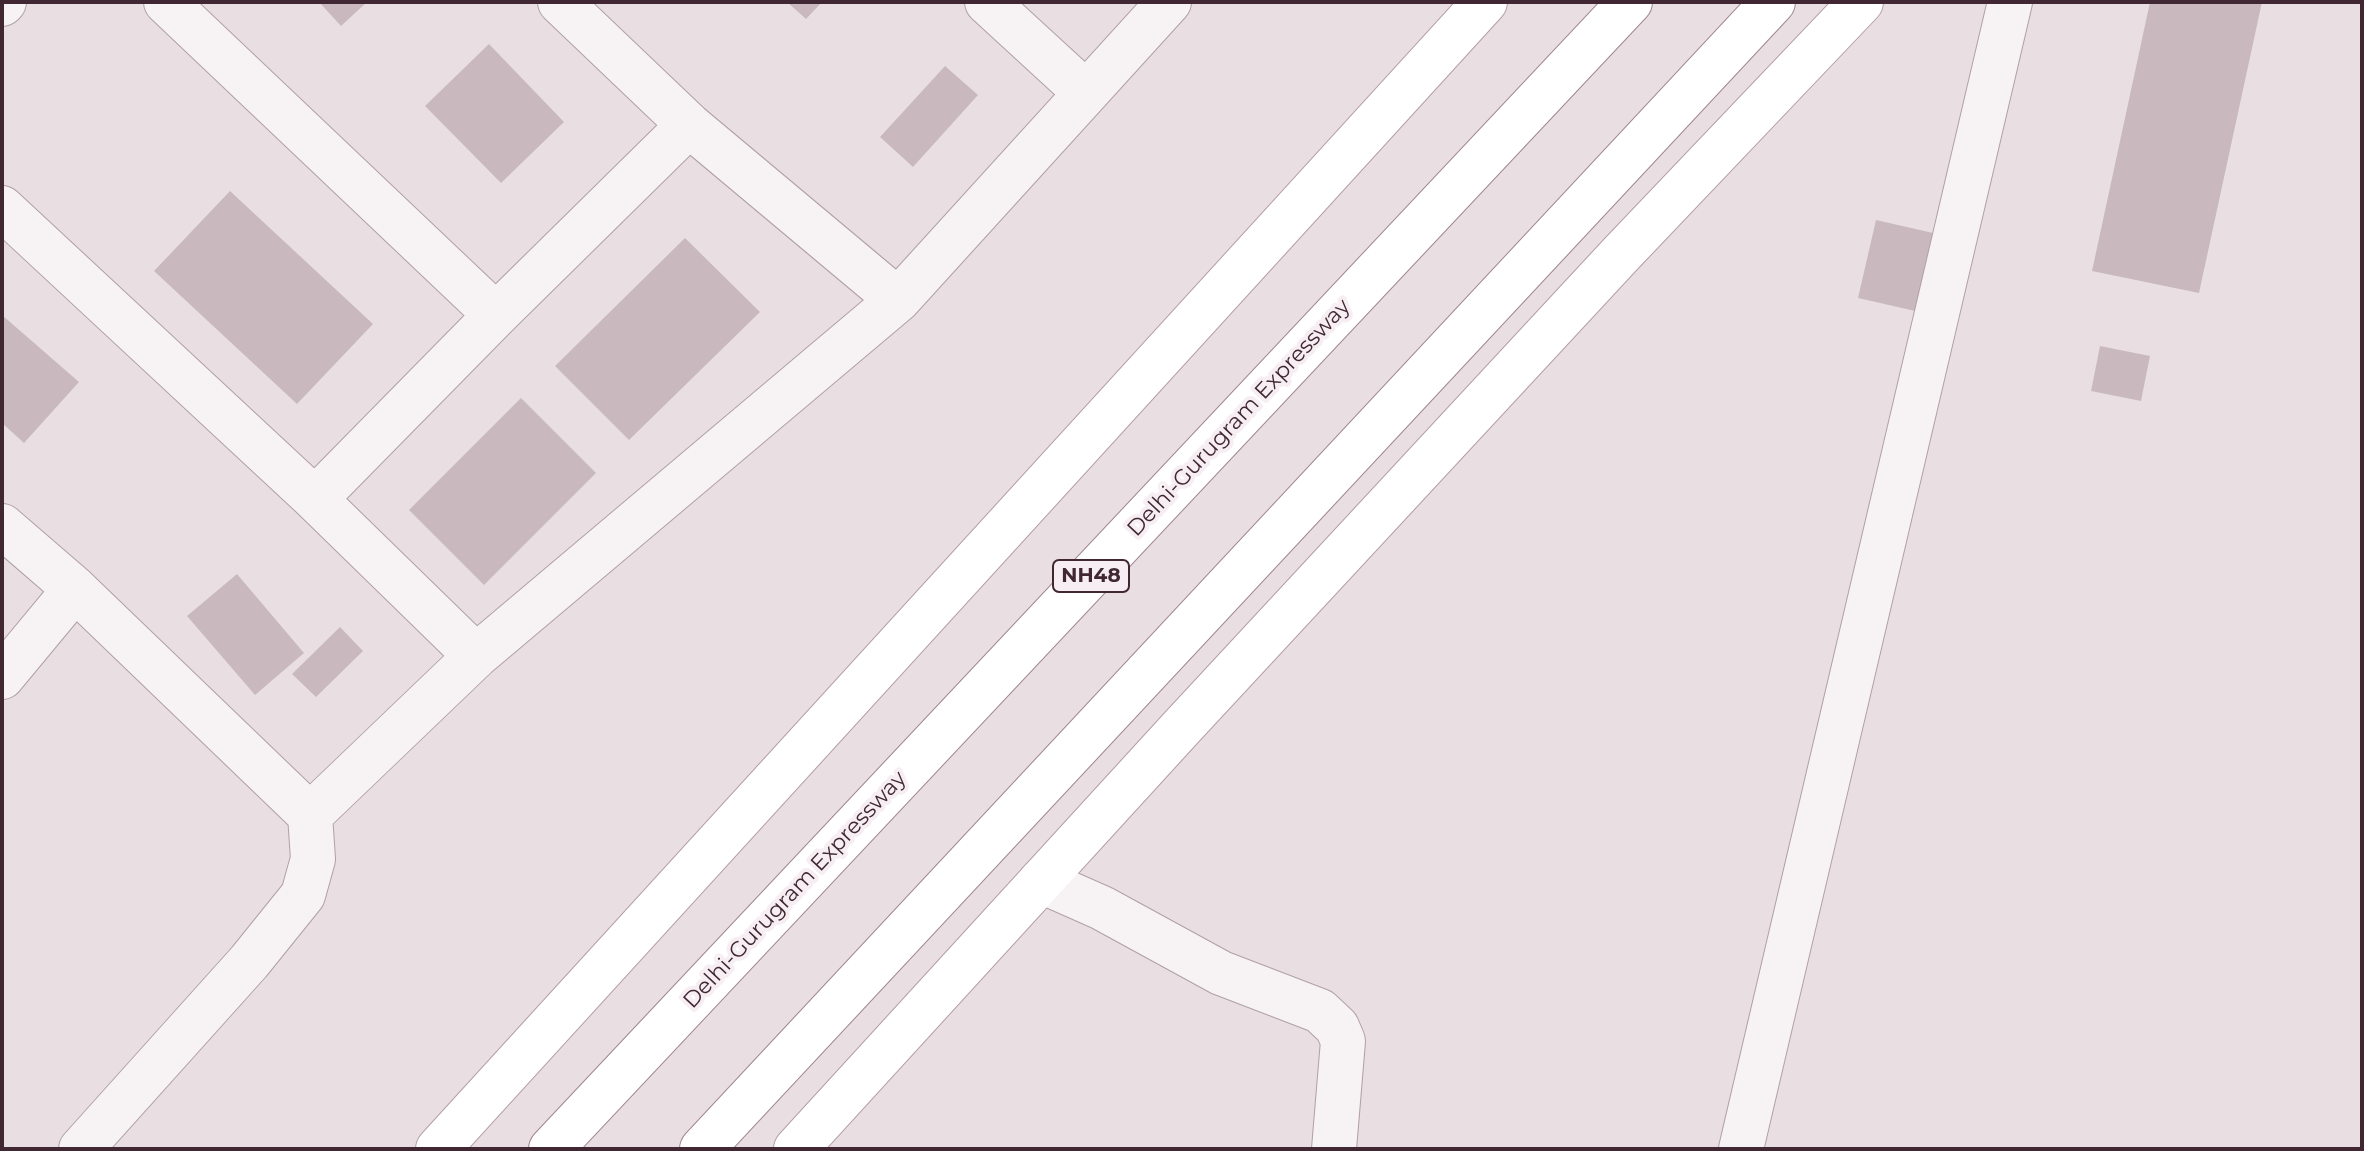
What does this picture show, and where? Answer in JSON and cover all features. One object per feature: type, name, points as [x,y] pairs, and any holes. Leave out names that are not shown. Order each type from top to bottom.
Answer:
[{"type":"main road","points":[[438,1149],[1485,2]]},
{"type":"main road","name":"Delhi-Gurugram Expressway","points":[[551,1149],[1630,2]]},
{"type":"main road","points":[[702,1149],[1773,2]]},
{"type":"main road","points":[[796,1149],[1609,267],[1861,2]]},
{"type":"street","points":[[166,2],[496,315]]},
{"type":"street","points":[[560,2],[689,125],[898,300]]},
{"type":"street","points":[[987,2],[1086,93]]},
{"type":"street","points":[[310,815],[476,656],[898,300],[1169,2]]},
{"type":"street","points":[[1741,1149],[2010,2]]},
{"type":"street","points":[[315,499],[689,125]]},
{"type":"street","points":[[2,208],[315,499],[476,656]]},
{"type":"street","points":[[2,526],[75,589],[310,815],[313,859],[303,895],[249,962],[81,1149]]},
{"type":"street","points":[[2,677],[75,589]]},
{"type":"street","points":[[1041,881],[1102,908],[1221,973],[1320,1011],[1337,1027],[1343,1041],[1334,1149]]},
{"type":"building","points":[[319,2],[367,2],[341,26]]},
{"type":"building","points":[[787,2],[822,2],[806,19]]},
{"type":"building","points":[[2150,2],[2262,2],[2199,293],[2092,271]]},
{"type":"building","points":[[489,44],[564,122],[501,183],[425,106]]},
{"type":"building","points":[[945,66],[978,95],[913,167],[880,137]]},
{"type":"building","points":[[230,191],[373,324],[297,404],[154,271]]},
{"type":"building","points":[[1876,220],[1942,235],[1924,313],[1858,298]]},
{"type":"building","points":[[685,238],[760,312],[629,440],[555,366]]},
{"type":"building","points":[[2,315],[79,382],[24,443],[2,423]]},
{"type":"building","points":[[2100,346],[2150,356],[2141,401],[2091,391]]},
{"type":"building","points":[[521,398],[596,473],[484,585],[409,510]]},
{"type":"building","points":[[237,574],[304,653],[255,695],[187,616]]},
{"type":"building","points":[[340,627],[363,651],[316,697],[292,674]]}]
